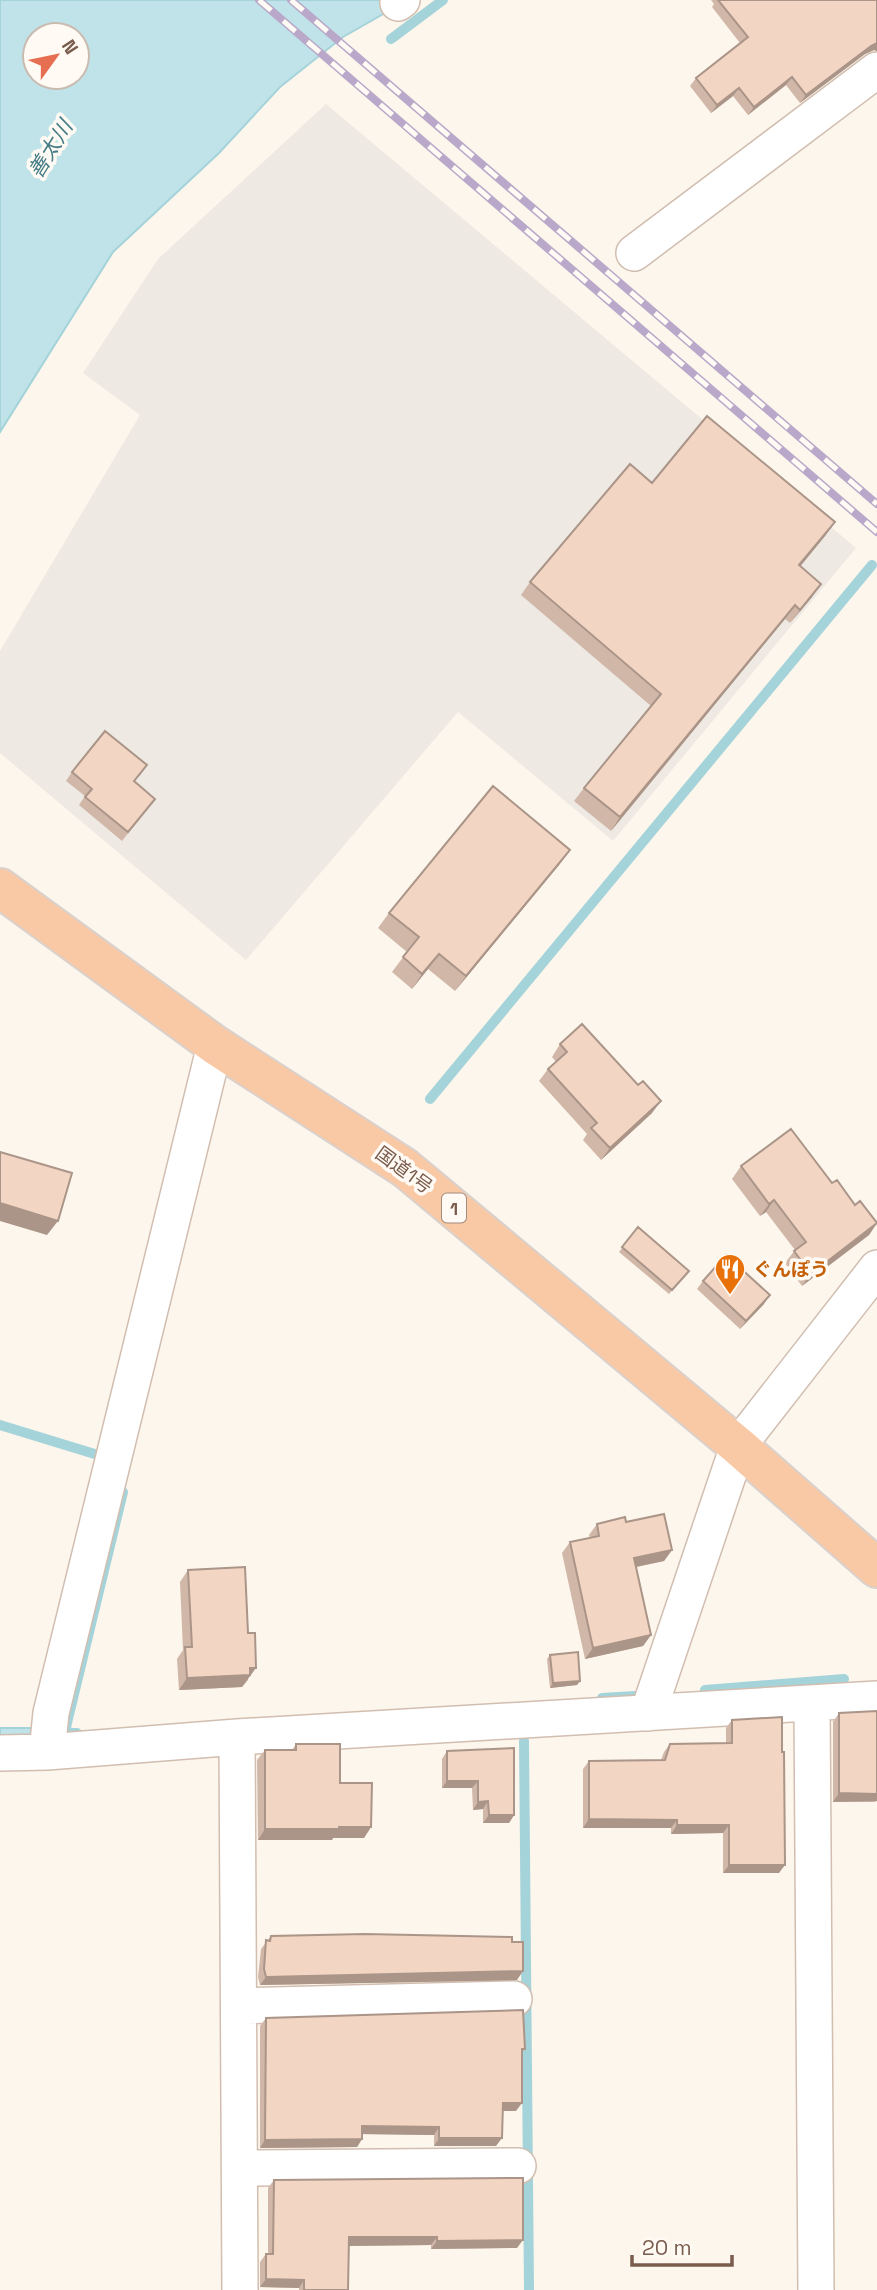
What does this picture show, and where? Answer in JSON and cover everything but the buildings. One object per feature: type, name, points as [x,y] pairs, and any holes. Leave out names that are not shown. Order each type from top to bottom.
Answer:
[{"type":"highway","name":"国道1号","points":[[0,888],[215,1045],[405,1168],[738,1446],[877,1568]]},
{"type":"street","points":[[634,253],[877,70]]},
{"type":"street","points":[[47,1752],[54,1700],[215,1045]]},
{"type":"street","points":[[648,1713],[738,1446],[877,1268]]},
{"type":"street","points":[[0,1753],[877,1699]]},
{"type":"street","points":[[812,1704],[816,2290]]},
{"type":"street","points":[[237,1737],[240,2290]]},
{"type":"street","points":[[239,2006],[514,1999]]},
{"type":"street","points":[[240,2168],[518,2166]]},
{"type":"shaded area","points":[[326,104],[856,548],[613,841],[458,712],[246,960],[0,753],[0,651],[140,415],[83,373],[158,259]]},
{"type":"water","name":"善太川","points":[[0,0],[388,0],[383,14],[343,37],[280,87],[219,153],[113,252],[0,432]]},
{"type":"water","points":[[0,1728],[38,1728],[34,1738],[0,1738]]},
{"type":"waterway","points":[[391,39],[443,0]]},
{"type":"waterway","points":[[430,1099],[872,565]]},
{"type":"waterway","points":[[0,1425],[98,1455]]},
{"type":"waterway","points":[[77,1733],[68,1733],[66,1727],[123,1492]]},
{"type":"waterway","points":[[705,1690],[844,1679]]},
{"type":"waterway","points":[[602,1698],[635,1696]]},
{"type":"waterway","points":[[524,1741],[529,2290]]},
{"type":"railway","points":[[259,0],[877,532]]},
{"type":"railway","points":[[291,0],[877,504]]},
{"type":"place","name":"ぐんぽう","points":[[730,1296]]}]
